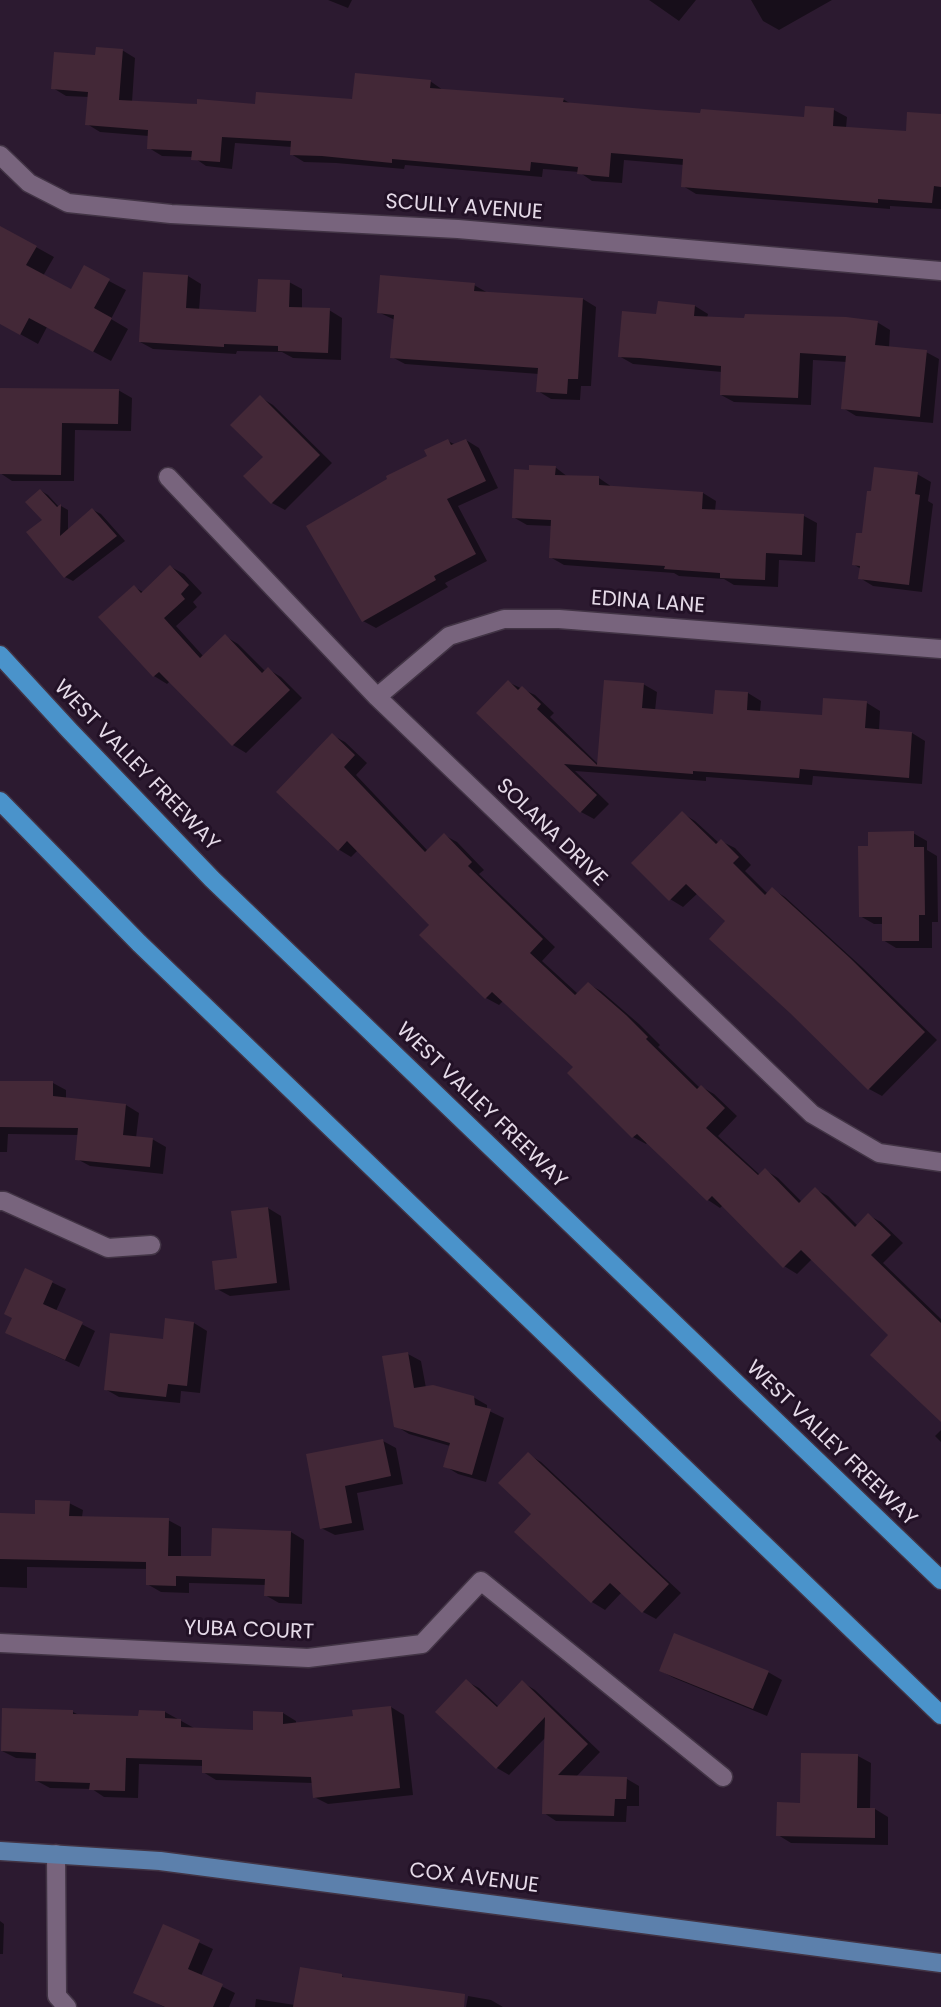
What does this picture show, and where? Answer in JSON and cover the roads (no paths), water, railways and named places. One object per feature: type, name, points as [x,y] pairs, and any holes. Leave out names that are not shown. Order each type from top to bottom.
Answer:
[{"type":"highway","name":"WEST VALLEY FREEWAY","points":[[0,655],[212,879],[941,1580]]},
{"type":"highway","points":[[0,801],[139,943],[941,1715]]},
{"type":"main road","name":"COX AVENUE","points":[[0,1851],[160,1861],[941,1963]]},
{"type":"street","name":"SCULLY AVENUE","points":[[0,155],[29,183],[68,203],[171,214],[458,229],[941,271]]},
{"type":"street","name":"SOLANA DRIVE","points":[[168,477],[377,698],[812,1114],[879,1153],[941,1162]]},
{"type":"street","name":"EDINA LANE","points":[[377,698],[449,636],[504,619],[559,619],[941,648]]},
{"type":"street","points":[[0,1201],[4,1200],[108,1248],[151,1245]]},
{"type":"street","name":"YUBA COURT","points":[[0,1643],[308,1658],[422,1644],[482,1581],[723,1777]]},
{"type":"street","points":[[56,1854],[57,1996],[67,2007]]}]
